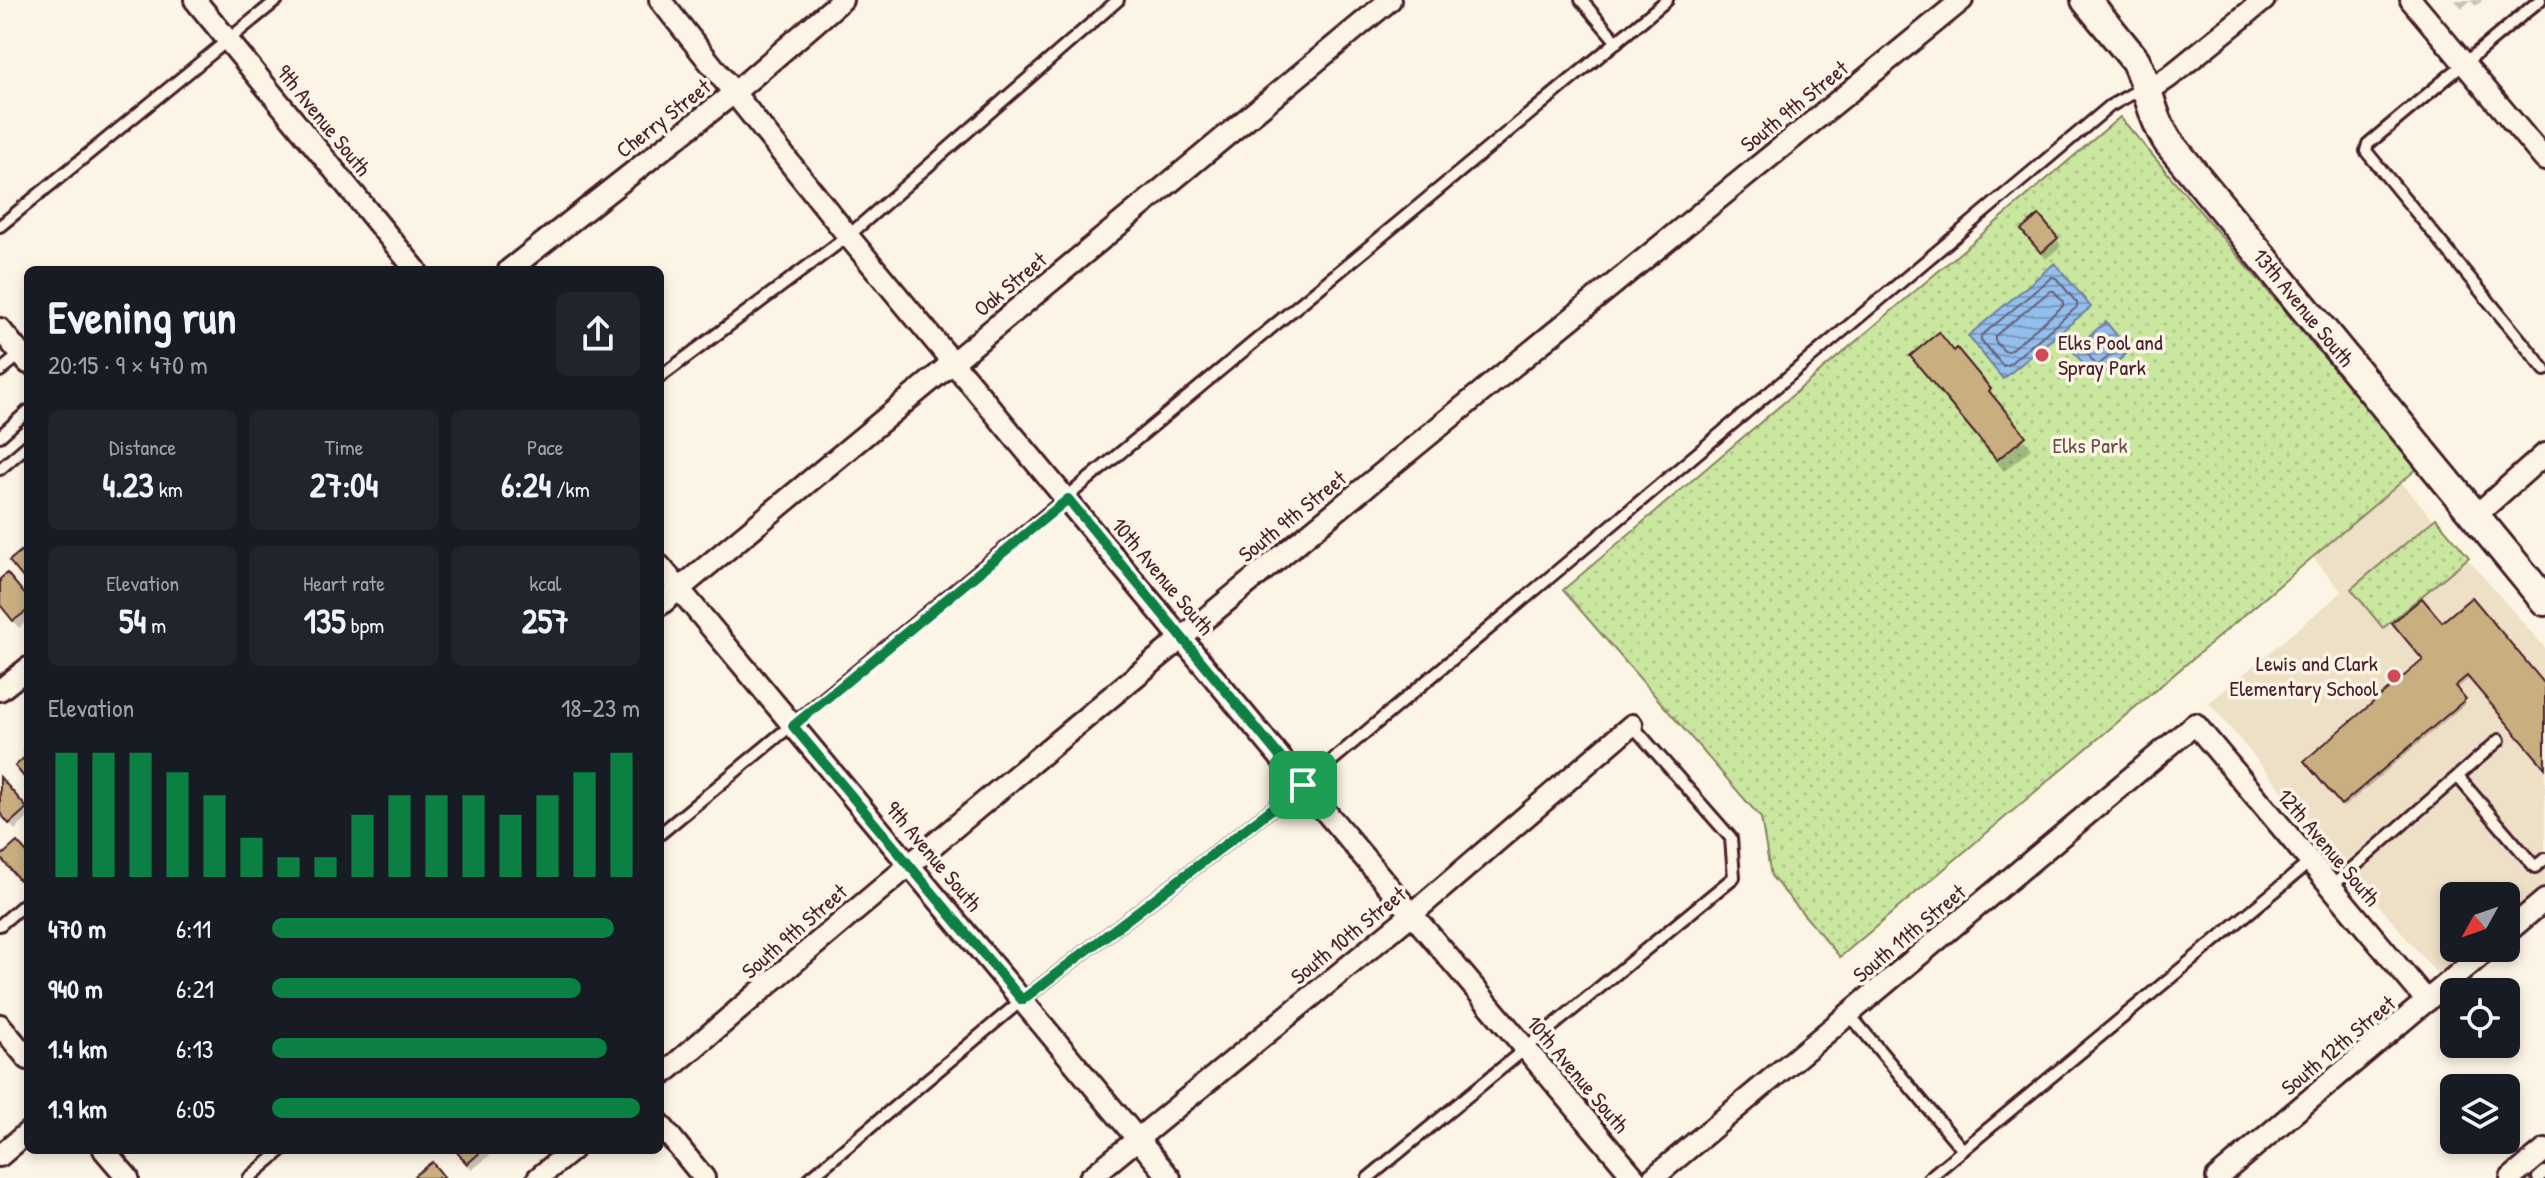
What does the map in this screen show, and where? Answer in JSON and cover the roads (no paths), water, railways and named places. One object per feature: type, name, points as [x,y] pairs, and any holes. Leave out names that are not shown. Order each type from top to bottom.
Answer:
[{"type":"street","name":"9th Avenue South","points":[[195,0],[413,266]]},
{"type":"street","name":"10th Avenue South","points":[[660,0],[848,236],[1303,785],[1635,1178]]},
{"type":"street","name":"Cherry Street","points":[[514,266],[735,92],[842,0]]},
{"type":"street","name":"Oak Street","points":[[664,602],[1390,0]]},
{"type":"street","name":"South 9th Street","points":[[664,1074],[909,863],[1962,0]]},
{"type":"street","name":"13th Avenue South","points":[[2086,0],[2135,60],[2154,117],[2168,142],[2545,601]]},
{"type":"street","points":[[2146,89],[2169,77],[2264,0]]},
{"type":"street","points":[[2411,0],[2545,160]]},
{"type":"street","points":[[0,329],[24,358]]},
{"type":"street","points":[[2474,517],[2545,454]]},
{"type":"street","name":"9th Avenue South","points":[[664,571],[1170,1178]]},
{"type":"street","points":[[0,690],[24,671]]},
{"type":"street","name":"12th Avenue South","points":[[2195,724],[2427,1001]]},
{"type":"street","name":"South 11th Street","points":[[1653,1178],[2195,724]]},
{"type":"street","name":"South 10th Street","points":[[1090,1178],[1412,914],[1632,725]]},
{"type":"street","points":[[2520,921],[2545,900]]},
{"type":"street","name":"South 12th Street","points":[[2217,1178],[2473,962]]},
{"type":"street","points":[[0,1025],[24,1054]]},
{"type":"street","points":[[664,1129],[704,1178]]},
{"type":"street","points":[[0,1156],[24,1135]]},
{"type":"street","points":[[2511,1178],[2545,1150]]},
{"type":"street","points":[[107,1154],[128,1178]]},
{"type":"street","points":[[538,1178],[567,1154]]},
{"type":"lane","points":[[0,226],[277,0]]},
{"type":"lane","points":[[664,374],[848,236],[1118,0]]},
{"type":"lane","points":[[1581,0],[1617,42]]},
{"type":"lane","points":[[664,831],[1667,0]]},
{"type":"lane","points":[[2540,0],[2368,144],[2366,151],[2545,370]]},
{"type":"lane","points":[[810,1178],[1022,1000],[1303,785],[2110,106],[2132,91],[2146,89]]},
{"type":"lane","points":[[0,371],[24,358]]},
{"type":"lane","points":[[0,436],[24,415]]},
{"type":"lane","points":[[0,469],[24,448]]},
{"type":"lane","points":[[1368,1178],[1734,877],[1731,838],[1632,725]]},
{"type":"lane","points":[[2331,887],[2499,740]]},
{"type":"lane","points":[[2458,777],[2535,867],[2545,859]]},
{"type":"lane","points":[[1929,1178],[2310,862]]},
{"type":"lane","points":[[0,925],[24,904]]},
{"type":"lane","points":[[1849,1014],[1963,1150]]},
{"type":"lane","points":[[249,1178],[277,1154]]},
{"type":"lane","points":[[2538,1178],[2545,1172]]},
{"type":"water","points":[[2055,263],[2091,307],[2003,379],[1968,336]]},
{"type":"water","points":[[2106,322],[2130,351],[2096,379],[2072,350]]},
{"type":"place","name":"Elks Pool and Spray Park","points":[[2042,355]]},
{"type":"place","name":"Lewis and Clark Elementary School","points":[[2394,676]]},
{"type":"park label","name":"Elks Park","points":[[2090,445]]}]
